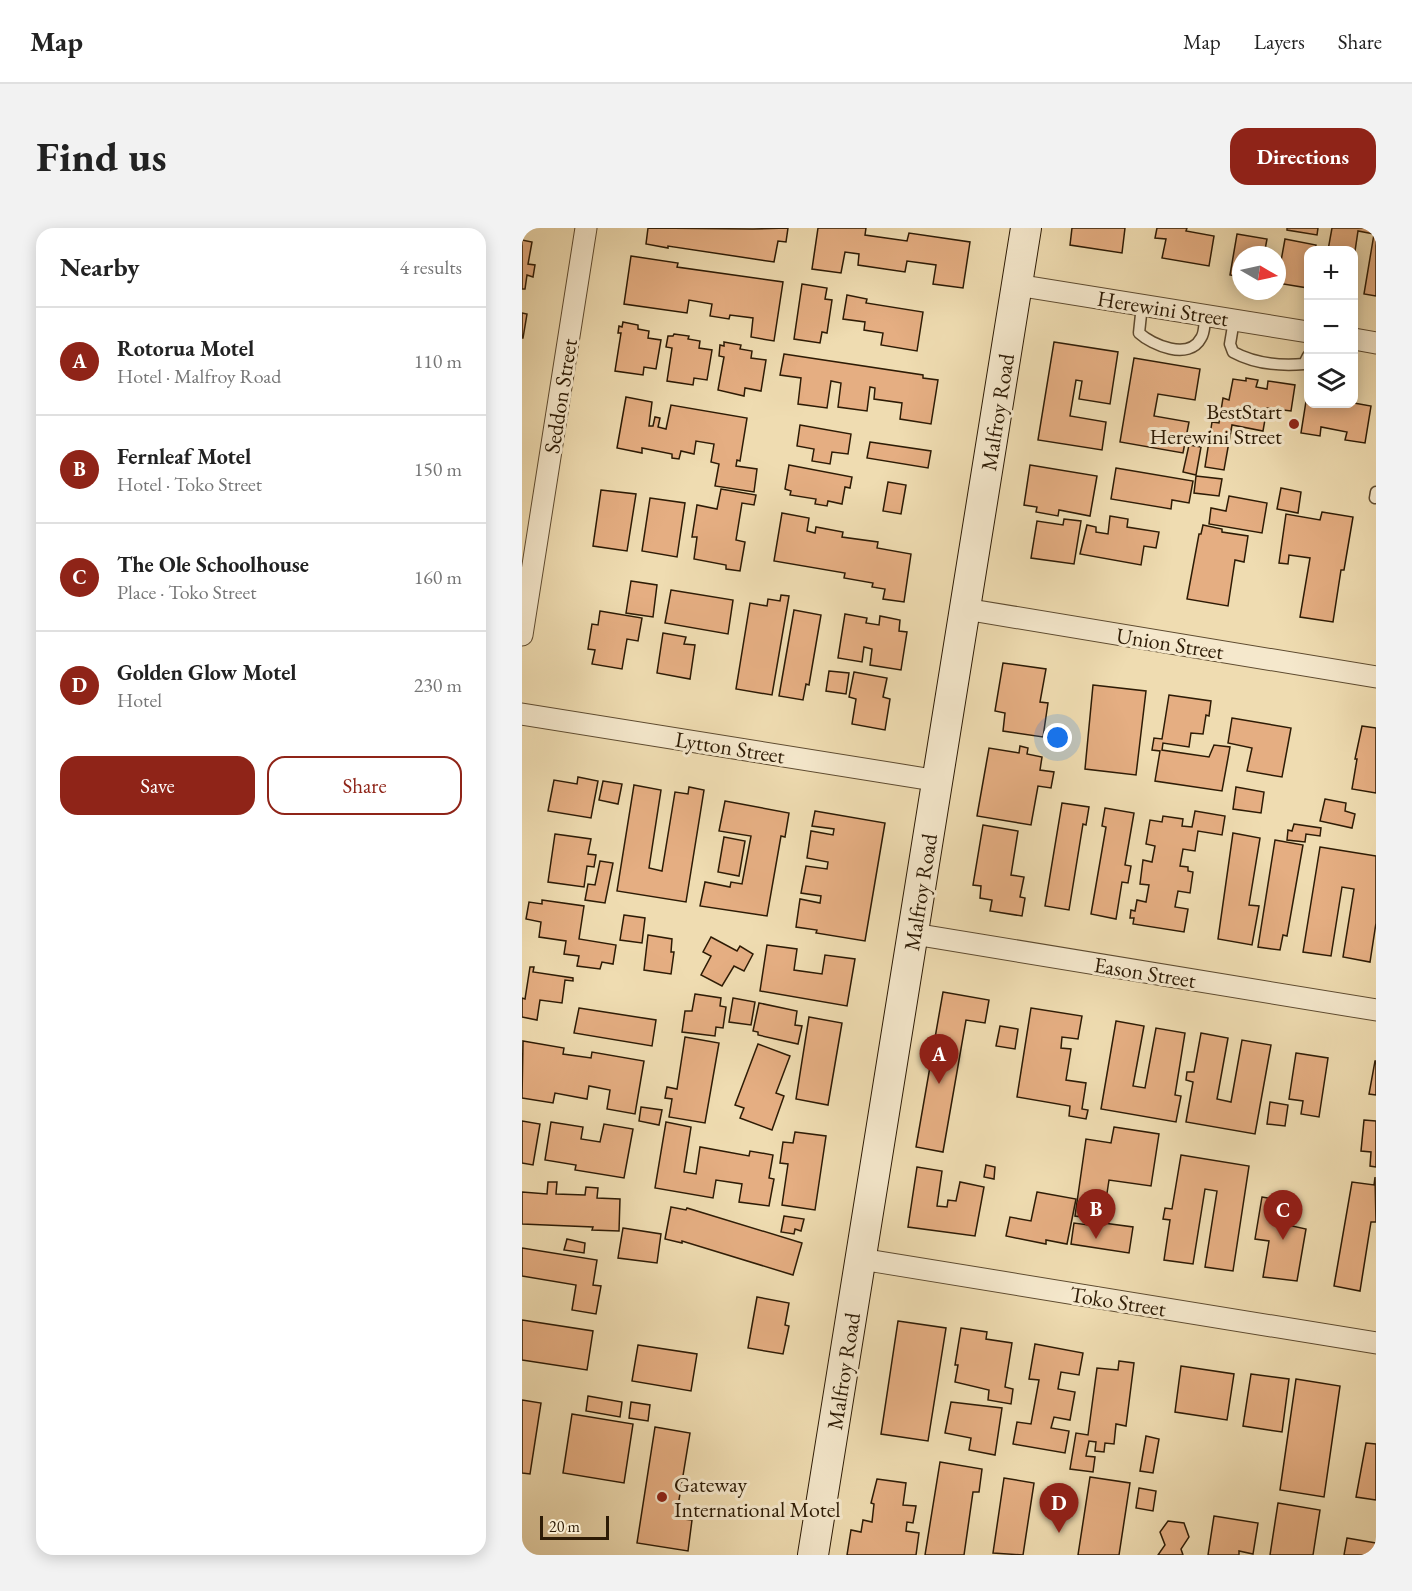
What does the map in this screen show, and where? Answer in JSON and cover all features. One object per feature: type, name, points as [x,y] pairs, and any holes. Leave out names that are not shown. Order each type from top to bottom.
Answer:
[{"type":"main road","name":"Malfroy Road","points":[[813,1555],[1026,228]]},
{"type":"street","name":"Seddon Street","points":[[522,634],[586,228]]},
{"type":"street","name":"Herewini Street","points":[[1017,285],[1304,331]]},
{"type":"street","points":[[1358,340],[1376,343]]},
{"type":"street","name":"Union Street","points":[[965,609],[1376,677]]},
{"type":"street","name":"Lytton Street","points":[[522,714],[939,781]]},
{"type":"street","name":"Eason Street","points":[[914,934],[1376,1010]]},
{"type":"street","name":"Toko Street","points":[[861,1259],[1376,1342]]},
{"type":"lane","points":[[1142,305],[1139,333],[1156,345],[1184,350],[1192,347],[1202,338],[1206,315]]},
{"type":"lane","points":[[1234,320],[1230,344],[1233,352],[1246,359],[1286,365],[1304,364]]},
{"type":"building","points":[[648,228],[788,228],[786,242],[778,241],[774,262],[646,244]]},
{"type":"building","points":[[818,228],[866,228],[865,235],[907,241],[909,233],[970,242],[963,288],[933,284],[936,265],[907,261],[905,272],[858,265],[859,254],[845,252],[841,273],[812,269]]},
{"type":"building","points":[[1072,228],[1125,228],[1122,253],[1070,245]]},
{"type":"building","points":[[1157,228],[1187,228],[1186,231],[1214,236],[1209,266],[1162,258],[1166,239],[1155,238]]},
{"type":"building","points":[[1287,228],[1318,228],[1317,235],[1287,230]]},
{"type":"building","points":[[1332,228],[1376,228],[1376,296],[1364,294],[1374,234],[1358,231],[1356,246],[1329,246]]},
{"type":"building","points":[[1237,234],[1267,239],[1266,246],[1235,246]]},
{"type":"building","points":[[1285,239],[1316,245],[1304,246],[1304,287],[1286,284],[1286,246],[1284,246]]},
{"type":"building","points":[[522,240],[532,242],[528,264],[535,265],[533,277],[527,275],[525,289],[522,289]]},
{"type":"building","points":[[631,256],[678,263],[677,267],[783,282],[774,341],[751,337],[753,318],[730,315],[729,319],[710,316],[712,304],[689,300],[687,313],[624,304]]},
{"type":"building","points":[[802,284],[827,288],[825,299],[832,300],[827,333],[822,332],[820,343],[794,339]]},
{"type":"building","points":[[847,295],[867,299],[866,303],[923,312],[917,351],[881,345],[883,333],[864,330],[865,322],[843,319]]},
{"type":"building","points":[[522,313],[527,314],[523,338],[522,338]]},
{"type":"building","points":[[623,322],[638,325],[638,329],[649,331],[648,338],[661,340],[656,369],[644,367],[643,375],[615,371],[621,333],[618,333],[619,326],[622,327]]},
{"type":"building","points":[[674,334],[689,336],[688,339],[700,341],[699,348],[712,350],[707,380],[694,378],[693,385],[667,381],[672,348],[666,347],[668,336]]},
{"type":"building","points":[[724,342],[741,345],[740,349],[752,351],[751,358],[766,360],[761,391],[745,388],[744,396],[718,390],[724,357],[719,356],[720,345],[724,346]]},
{"type":"building","points":[[1054,342],[1118,352],[1110,404],[1079,399],[1082,381],[1076,380],[1070,416],[1106,422],[1102,450],[1038,440]]},
{"type":"building","points":[[784,354],[923,375],[923,378],[938,380],[931,424],[900,419],[902,403],[874,399],[875,388],[870,387],[867,411],[838,407],[841,383],[831,381],[827,408],[798,404],[801,378],[780,375]]},
{"type":"building","points":[[1134,358],[1200,369],[1195,400],[1158,394],[1154,416],[1189,422],[1183,453],[1120,442]]},
{"type":"building","points":[[1246,378],[1258,380],[1256,387],[1267,389],[1268,381],[1295,385],[1291,411],[1267,408],[1263,431],[1232,425],[1224,470],[1205,467],[1212,422],[1219,423],[1223,398],[1229,400],[1233,379],[1246,381]]},
{"type":"building","points":[[626,397],[652,402],[649,426],[653,426],[655,417],[660,418],[658,427],[666,429],[671,405],[747,418],[740,461],[737,460],[736,466],[757,469],[754,492],[715,486],[719,464],[711,462],[714,444],[696,441],[694,454],[681,451],[679,459],[672,458],[672,454],[642,448],[642,453],[617,448]]},
{"type":"building","points":[[1358,404],[1371,406],[1365,443],[1345,440],[1347,432],[1321,427],[1320,436],[1301,433],[1305,408],[1358,408]]},
{"type":"building","points":[[800,425],[851,434],[848,454],[832,452],[830,464],[812,461],[814,449],[797,446]]},
{"type":"building","points":[[870,442],[931,451],[928,468],[867,458]]},
{"type":"building","points":[[1189,445],[1201,447],[1196,475],[1183,472]]},
{"type":"building","points":[[789,465],[852,477],[850,488],[845,487],[842,504],[828,501],[827,506],[815,504],[816,499],[790,495],[791,491],[785,489]]},
{"type":"building","points":[[1030,465],[1097,476],[1090,516],[1059,510],[1058,516],[1036,512],[1037,507],[1024,505]]},
{"type":"building","points":[[1116,468],[1193,481],[1189,503],[1172,500],[1171,509],[1111,499]]},
{"type":"building","points":[[1196,476],[1222,479],[1219,496],[1194,493]]},
{"type":"building","points":[[888,482],[906,485],[901,514],[883,511]]},
{"type":"building","points":[[1281,488],[1301,492],[1298,513],[1277,509]]},
{"type":"building","points":[[721,489],[756,495],[754,505],[742,503],[736,540],[745,542],[740,571],[726,569],[726,565],[694,559],[697,537],[692,537],[697,505],[717,509]]},
{"type":"building","points":[[601,490],[636,494],[627,551],[593,546]]},
{"type":"building","points":[[1229,496],[1267,503],[1262,533],[1209,524],[1211,508],[1226,511]]},
{"type":"building","points":[[650,498],[685,503],[677,557],[642,551]]},
{"type":"building","points":[[1322,512],[1353,517],[1344,570],[1341,570],[1333,622],[1300,617],[1310,558],[1289,555],[1288,564],[1279,563],[1286,514],[1320,520]]},
{"type":"building","points":[[782,513],[809,518],[807,531],[815,533],[816,527],[843,532],[842,537],[878,542],[877,548],[911,554],[904,602],[883,599],[885,589],[872,587],[873,583],[844,578],[845,573],[774,561]]},
{"type":"building","points":[[1110,516],[1128,519],[1127,527],[1159,532],[1156,548],[1144,546],[1141,565],[1080,554],[1087,525],[1096,527],[1096,532],[1108,534]]},
{"type":"building","points":[[1064,519],[1081,521],[1074,564],[1031,558],[1037,521],[1063,525]]},
{"type":"building","points":[[1203,525],[1222,529],[1222,532],[1248,536],[1244,562],[1235,560],[1228,606],[1187,599],[1199,534],[1201,534]]},
{"type":"building","points":[[631,581],[657,585],[653,617],[626,613]]},
{"type":"building","points":[[671,590],[733,600],[728,634],[665,623]]},
{"type":"building","points":[[781,595],[789,596],[772,695],[736,689],[750,603],[767,606],[768,599],[780,601]]},
{"type":"building","points":[[794,610],[821,615],[809,685],[806,684],[803,700],[779,696]]},
{"type":"building","points":[[600,611],[642,618],[638,641],[627,639],[622,669],[592,664],[595,650],[588,649],[592,624],[598,625]]},
{"type":"building","points":[[845,614],[867,618],[866,623],[879,625],[880,616],[900,620],[899,631],[907,632],[901,670],[870,665],[872,649],[864,647],[862,662],[838,658]]},
{"type":"building","points":[[663,633],[686,637],[684,644],[695,645],[690,679],[657,673]]},
{"type":"building","points":[[1003,663],[1046,669],[1040,702],[1048,703],[1043,737],[1003,731],[1005,713],[995,711]]},
{"type":"building","points":[[829,671],[849,673],[846,694],[826,691]]},
{"type":"building","points":[[854,672],[887,678],[883,697],[890,699],[885,730],[852,724],[856,699],[849,697]]},
{"type":"building","points":[[1093,685],[1146,691],[1136,775],[1085,769]]},
{"type":"building","points":[[1169,695],[1211,701],[1203,734],[1191,733],[1189,747],[1163,743],[1162,750],[1209,757],[1214,745],[1230,747],[1222,791],[1155,781],[1160,751],[1152,750],[1154,738],[1162,739]]},
{"type":"building","points":[[1232,718],[1291,728],[1282,777],[1247,771],[1252,748],[1228,743]]},
{"type":"building","points":[[1362,726],[1376,728],[1376,793],[1352,789]]},
{"type":"building","points":[[1020,746],[1028,748],[1027,754],[1042,757],[1040,770],[1054,772],[1051,788],[1038,786],[1031,825],[977,816],[989,748],[1019,753]]},
{"type":"building","points":[[578,777],[598,781],[591,818],[548,811],[554,780],[577,784]]},
{"type":"building","points":[[603,781],[622,784],[618,804],[599,800]]},
{"type":"building","points":[[634,785],[661,790],[649,868],[662,871],[675,792],[688,794],[689,787],[704,790],[686,902],[617,891]]},
{"type":"building","points":[[1236,787],[1264,792],[1261,813],[1233,809]]},
{"type":"building","points":[[1325,799],[1346,803],[1345,811],[1355,814],[1352,828],[1320,821]]},
{"type":"building","points":[[725,801],[789,813],[785,837],[781,836],[767,916],[700,906],[705,882],[730,887],[731,882],[742,884],[751,836],[719,831]]},
{"type":"building","points":[[1062,803],[1089,807],[1086,825],[1083,824],[1069,910],[1045,906]]},
{"type":"building","points":[[1105,808],[1134,813],[1125,865],[1131,866],[1128,883],[1122,882],[1116,919],[1091,914],[1106,827],[1102,826]]},
{"type":"building","points":[[815,811],[885,823],[865,941],[816,933],[817,930],[796,927],[800,899],[820,903],[821,896],[801,893],[806,866],[827,869],[828,862],[807,858],[811,831],[833,835],[834,829],[812,826]]},
{"type":"building","points":[[1195,811],[1225,816],[1222,835],[1198,831],[1195,851],[1183,849],[1180,866],[1188,867],[1188,871],[1193,872],[1190,893],[1178,891],[1175,907],[1188,909],[1184,932],[1133,924],[1134,918],[1130,918],[1131,910],[1135,911],[1137,900],[1146,902],[1149,885],[1140,884],[1143,860],[1152,862],[1155,846],[1146,844],[1150,820],[1162,822],[1163,816],[1183,819],[1182,826],[1192,827]]},
{"type":"building","points":[[1294,824],[1321,828],[1320,836],[1306,834],[1305,842],[1287,840],[1288,830],[1292,831]]},
{"type":"building","points":[[983,825],[1018,831],[1011,875],[1024,877],[1020,897],[1025,898],[1022,916],[990,911],[992,900],[980,898],[981,886],[973,885]]},
{"type":"building","points":[[1233,833],[1260,838],[1249,905],[1259,906],[1252,945],[1218,939]]},
{"type":"building","points":[[555,834],[591,839],[588,854],[596,855],[594,867],[587,866],[584,887],[548,882]]},
{"type":"building","points":[[724,837],[745,841],[739,876],[718,872]]},
{"type":"building","points":[[1275,840],[1303,845],[1287,936],[1283,935],[1280,950],[1258,947]]},
{"type":"building","points":[[1320,847],[1376,856],[1376,923],[1370,962],[1343,957],[1354,889],[1342,887],[1331,956],[1303,952]]},
{"type":"building","points":[[600,861],[613,863],[605,903],[585,900],[588,884],[595,885]]},
{"type":"building","points":[[542,900],[584,906],[579,939],[616,945],[613,964],[602,962],[600,969],[577,966],[579,956],[564,954],[566,941],[539,937],[541,922],[526,919],[529,902],[542,904]]},
{"type":"building","points":[[624,915],[645,918],[642,943],[620,940]]},
{"type":"building","points":[[648,935],[672,939],[671,952],[674,952],[671,974],[644,970]]},
{"type":"building","points":[[711,937],[737,951],[740,946],[753,954],[744,971],[734,966],[722,986],[701,975],[711,956],[703,952]]},
{"type":"building","points":[[767,945],[797,949],[794,970],[822,974],[825,955],[855,959],[847,1006],[760,991]]},
{"type":"building","points":[[530,967],[534,967],[533,972],[573,978],[573,981],[565,980],[562,1003],[540,1000],[537,1020],[522,1017],[522,998],[525,999]]},
{"type":"building","points":[[943,992],[989,1000],[985,1023],[966,1020],[943,1152],[916,1147]]},
{"type":"building","points":[[695,994],[721,998],[720,1006],[726,1007],[723,1028],[716,1027],[715,1036],[682,1032],[685,1011],[692,1011]]},
{"type":"building","points":[[733,998],[755,1002],[751,1025],[729,1022]]},
{"type":"building","points":[[759,1003],[797,1011],[795,1025],[802,1026],[798,1044],[758,1035],[758,1032],[753,1031]]},
{"type":"building","points":[[579,1008],[656,1020],[652,1046],[574,1033]]},
{"type":"building","points":[[1031,1008],[1082,1016],[1078,1039],[1062,1037],[1061,1048],[1071,1049],[1066,1080],[1086,1083],[1082,1109],[1088,1110],[1086,1119],[1069,1116],[1070,1106],[1017,1097]]},
{"type":"building","points":[[809,1017],[842,1023],[828,1105],[796,1099]]},
{"type":"building","points":[[1116,1021],[1144,1026],[1133,1086],[1145,1088],[1156,1028],[1185,1033],[1175,1095],[1181,1096],[1176,1122],[1101,1109]]},
{"type":"building","points":[[1000,1026],[1018,1029],[1015,1049],[996,1046]]},
{"type":"building","points":[[1201,1033],[1228,1038],[1217,1099],[1231,1102],[1242,1040],[1271,1045],[1255,1134],[1186,1122],[1193,1082],[1186,1080],[1187,1072],[1194,1072]]},
{"type":"building","points":[[685,1037],[719,1043],[705,1123],[669,1117],[672,1099],[665,1098],[667,1087],[677,1089]]},
{"type":"building","points":[[523,1041],[564,1048],[563,1054],[591,1058],[592,1052],[644,1061],[635,1114],[607,1109],[610,1090],[589,1086],[587,1099],[555,1093],[553,1103],[522,1098]]},
{"type":"building","points":[[758,1044],[790,1056],[776,1093],[784,1096],[772,1130],[740,1118],[744,1108],[735,1105]]},
{"type":"building","points":[[1296,1053],[1328,1058],[1319,1117],[1301,1114],[1303,1101],[1289,1099]]},
{"type":"building","points":[[1376,1061],[1376,1095],[1369,1094]]},
{"type":"building","points":[[1270,1102],[1288,1105],[1285,1126],[1267,1124]]},
{"type":"building","points":[[641,1107],[662,1110],[659,1125],[639,1121]]},
{"type":"building","points":[[1364,1120],[1376,1121],[1376,1167],[1370,1166],[1371,1152],[1361,1151]]},
{"type":"building","points":[[522,1121],[540,1124],[533,1165],[522,1163]]},
{"type":"building","points":[[551,1122],[583,1127],[581,1139],[600,1142],[604,1124],[633,1129],[624,1178],[575,1170],[576,1165],[545,1160]]},
{"type":"building","points":[[666,1122],[691,1127],[684,1172],[696,1174],[700,1147],[749,1156],[750,1151],[773,1155],[769,1178],[774,1179],[769,1206],[739,1202],[742,1184],[716,1180],[713,1198],[655,1188]]},
{"type":"building","points":[[1114,1127],[1159,1134],[1151,1186],[1109,1180],[1103,1220],[1075,1216],[1086,1139],[1111,1143]]},
{"type":"building","points":[[795,1132],[826,1136],[815,1210],[782,1205],[788,1164],[780,1163],[783,1142],[793,1143]]},
{"type":"building","points":[[1181,1155],[1249,1166],[1233,1271],[1205,1267],[1217,1191],[1205,1189],[1193,1264],[1164,1260],[1170,1220],[1163,1219],[1165,1208],[1172,1209]]},
{"type":"building","points":[[986,1165],[995,1167],[994,1179],[984,1177]]},
{"type":"building","points":[[917,1167],[942,1171],[937,1206],[947,1207],[948,1200],[956,1201],[960,1182],[984,1187],[975,1236],[908,1227]]},
{"type":"building","points":[[1375,1177],[1376,1222],[1371,1222],[1360,1291],[1334,1286],[1352,1182],[1374,1185]]},
{"type":"building","points":[[548,1182],[557,1182],[556,1194],[585,1195],[586,1187],[598,1188],[597,1198],[620,1199],[619,1231],[592,1230],[593,1227],[522,1224],[522,1192],[547,1194]]},
{"type":"building","points":[[1037,1192],[1076,1199],[1067,1244],[1046,1240],[1046,1244],[1006,1236],[1010,1217],[1031,1221]]},
{"type":"building","points":[[1262,1197],[1296,1203],[1292,1226],[1306,1229],[1297,1281],[1263,1277],[1269,1241],[1255,1239]]},
{"type":"building","points":[[671,1207],[686,1210],[687,1208],[802,1243],[793,1275],[682,1241],[682,1243],[665,1239]]},
{"type":"building","points":[[784,1216],[804,1219],[801,1231],[795,1229],[794,1234],[781,1232]]},
{"type":"building","points":[[1096,1222],[1133,1227],[1129,1253],[1071,1244],[1074,1223],[1096,1226]]},
{"type":"building","points":[[623,1228],[661,1234],[657,1263],[618,1258]]},
{"type":"building","points":[[567,1239],[585,1243],[584,1253],[564,1250]]},
{"type":"building","points":[[522,1248],[597,1260],[593,1285],[601,1286],[596,1314],[572,1310],[576,1285],[522,1276]]},
{"type":"building","points":[[757,1297],[789,1303],[785,1325],[789,1326],[783,1354],[748,1348]]},
{"type":"building","points":[[522,1320],[593,1331],[587,1370],[522,1360]]},
{"type":"building","points":[[898,1321],[946,1328],[928,1441],[881,1434]]},
{"type":"building","points":[[961,1328],[987,1332],[986,1339],[1012,1343],[1005,1387],[1013,1389],[1011,1404],[988,1400],[989,1390],[955,1382],[958,1365],[955,1365]]},
{"type":"building","points":[[1035,1344],[1083,1353],[1079,1375],[1061,1372],[1058,1389],[1075,1392],[1070,1420],[1054,1417],[1051,1428],[1069,1431],[1065,1453],[1013,1444],[1017,1422],[1031,1424],[1039,1380],[1029,1379]]},
{"type":"building","points":[[638,1345],[697,1354],[691,1391],[632,1381]]},
{"type":"building","points":[[1119,1361],[1134,1363],[1126,1426],[1116,1424],[1114,1444],[1105,1443],[1104,1452],[1095,1451],[1096,1442],[1089,1441],[1086,1456],[1095,1457],[1093,1472],[1070,1469],[1076,1433],[1088,1435],[1097,1368],[1118,1370]]},
{"type":"building","points":[[1181,1366],[1234,1374],[1227,1420],[1175,1412]]},
{"type":"building","points":[[1251,1374],[1289,1379],[1282,1432],[1243,1426]]},
{"type":"building","points":[[1296,1379],[1340,1386],[1324,1497],[1280,1490]]},
{"type":"building","points":[[588,1396],[622,1402],[620,1417],[586,1411]]},
{"type":"building","points":[[522,1400],[541,1403],[530,1474],[522,1473]]},
{"type":"building","points":[[631,1402],[650,1405],[648,1421],[629,1418]]},
{"type":"building","points":[[951,1402],[1002,1408],[995,1455],[969,1450],[971,1438],[945,1433]]},
{"type":"building","points":[[572,1414],[633,1424],[624,1483],[563,1473]]},
{"type":"building","points":[[655,1427],[690,1433],[676,1518],[692,1520],[688,1551],[637,1543]]},
{"type":"building","points":[[1146,1436],[1159,1439],[1153,1473],[1140,1471]]},
{"type":"building","points":[[1366,1443],[1376,1444],[1376,1500],[1356,1497]]},
{"type":"building","points":[[940,1462],[982,1469],[979,1492],[973,1492],[964,1555],[925,1555]]},
{"type":"building","points":[[1090,1477],[1130,1483],[1119,1555],[1078,1555]]},
{"type":"building","points":[[1004,1478],[1034,1483],[1023,1555],[993,1553]]},
{"type":"building","points":[[877,1479],[906,1483],[903,1505],[916,1506],[913,1523],[907,1522],[906,1531],[919,1533],[916,1555],[847,1555],[851,1530],[861,1532],[863,1520],[872,1522],[874,1504],[871,1503]]},
{"type":"building","points":[[1139,1488],[1156,1491],[1153,1511],[1136,1508]]},
{"type":"building","points":[[1278,1503],[1320,1510],[1313,1555],[1270,1555]]},
{"type":"building","points":[[1214,1516],[1258,1523],[1253,1554],[1239,1551],[1239,1555],[1208,1555]]},
{"type":"building","points":[[1168,1521],[1184,1523],[1189,1537],[1181,1549],[1183,1555],[1158,1555],[1165,1545],[1160,1532]]},
{"type":"building","points":[[1347,1538],[1376,1543],[1376,1555],[1344,1555]]},
{"type":"place","name":"BestStart Herewini Street","points":[[1294,424]]},
{"type":"place","name":"Rotorua Motel","points":[[939,1084]]},
{"type":"place","name":"Fernleaf Motel","points":[[1096,1239]]},
{"type":"place","name":"The Ole Schoolhouse","points":[[1283,1240]]},
{"type":"place","name":"Gateway International Motel","points":[[662,1497]]},
{"type":"place","name":"Golden Glow Motel","points":[[1059,1533]]}]
